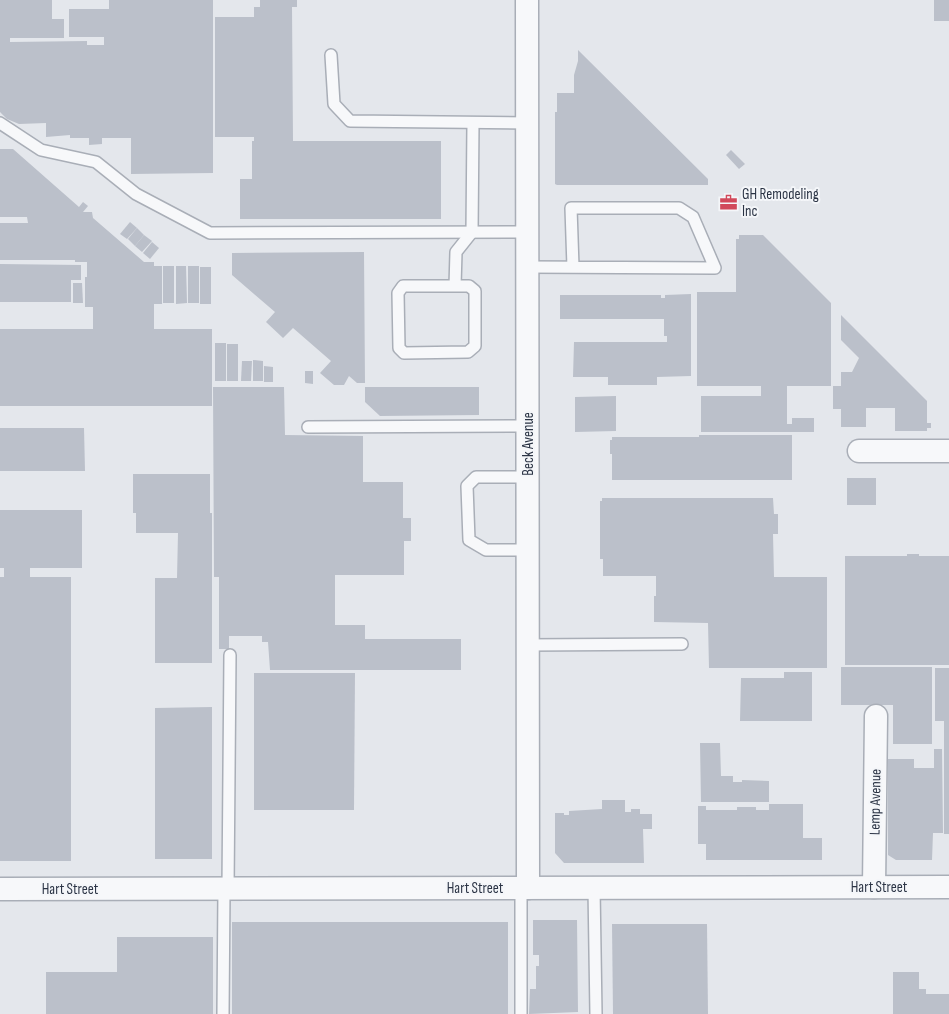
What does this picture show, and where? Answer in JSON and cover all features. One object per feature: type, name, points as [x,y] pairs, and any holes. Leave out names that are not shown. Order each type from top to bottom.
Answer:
[{"type":"street","name":"Beck Avenue","points":[[524,888],[528,645],[527,0]]},
{"type":"street","points":[[859,452],[949,452]]},
{"type":"street","name":"Lemp Avenue","points":[[874,887],[876,716]]},
{"type":"street","name":"Hart Street","points":[[0,889],[949,887]]},
{"type":"lane","points":[[331,56],[334,104],[350,121],[528,123]]},
{"type":"lane","points":[[455,286],[456,252],[472,232],[473,122]]},
{"type":"lane","points":[[0,123],[41,150],[96,162],[136,194],[210,233],[528,232]]},
{"type":"lane","points":[[528,268],[573,268],[715,268],[693,217],[679,208],[572,208],[573,268]]},
{"type":"lane","points":[[403,286],[455,286],[469,286],[475,291],[475,346],[468,352],[404,353],[399,348],[398,293],[403,286]]},
{"type":"lane","points":[[308,427],[528,426]]},
{"type":"lane","points":[[528,477],[476,477],[467,486],[469,540],[486,550],[528,550]]},
{"type":"lane","points":[[528,645],[682,644]]},
{"type":"lane","points":[[223,1014],[230,654]]},
{"type":"lane","points":[[521,1014],[524,888]]},
{"type":"lane","points":[[594,888],[596,1014]]},
{"type":"building","points":[[0,0],[52,0],[52,19],[64,19],[64,38],[10,38],[10,42],[87,41],[87,45],[104,45],[104,37],[69,37],[69,9],[109,9],[109,0],[213,0],[213,173],[131,174],[131,138],[102,138],[102,144],[89,145],[89,138],[70,138],[70,135],[46,137],[46,123],[19,124],[7,119],[0,112]]},
{"type":"building","points":[[260,0],[297,0],[297,7],[292,7],[293,141],[441,141],[441,219],[252,219],[252,141],[254,141],[254,137],[215,137],[215,17],[254,17],[254,7],[260,7]]},
{"type":"building","points":[[934,0],[949,0],[949,21],[934,21]]},
{"type":"building","points":[[578,50],[708,179],[708,185],[555,184],[555,112],[557,112],[557,93],[574,93],[574,75],[578,61]]},
{"type":"building","points":[[0,149],[13,149],[79,207],[83,202],[88,206],[83,212],[92,212],[93,218],[144,262],[154,262],[154,266],[162,266],[162,304],[154,304],[154,329],[212,329],[212,406],[0,406],[0,329],[93,329],[93,307],[85,307],[87,262],[75,262],[75,260],[0,260],[0,223],[28,223],[27,217],[0,217]]},
{"type":"building","points":[[731,150],[745,164],[739,169],[726,155]]},
{"type":"building","points":[[240,179],[252,179],[252,219],[240,219]]},
{"type":"building","points":[[130,222],[137,228],[127,239],[120,234]]},
{"type":"building","points":[[137,228],[144,235],[135,246],[128,239]]},
{"type":"building","points":[[144,235],[152,241],[142,252],[135,246]]},
{"type":"building","points":[[739,235],[763,235],[831,303],[831,386],[787,386],[787,424],[792,424],[792,418],[814,418],[814,432],[701,432],[701,396],[761,396],[761,386],[697,386],[697,292],[736,292],[736,239],[739,239]]},
{"type":"building","points":[[152,242],[159,248],[150,259],[143,253]]},
{"type":"building","points":[[364,252],[365,383],[357,383],[349,376],[344,385],[334,385],[320,373],[331,361],[293,328],[283,338],[266,322],[275,312],[232,275],[232,253]]},
{"type":"building","points":[[0,264],[81,265],[81,280],[71,280],[71,302],[0,302]]},
{"type":"building","points":[[163,266],[174,266],[174,303],[163,303]]},
{"type":"building","points":[[176,266],[186,266],[187,303],[176,304]]},
{"type":"building","points":[[188,266],[199,266],[199,303],[188,303]]},
{"type":"building","points":[[200,267],[211,267],[211,304],[200,304]]},
{"type":"building","points":[[73,283],[82,283],[83,303],[73,303]]},
{"type":"building","points":[[691,294],[691,376],[657,377],[657,385],[608,385],[608,377],[573,377],[574,342],[667,342],[667,336],[664,336],[664,319],[560,319],[560,295],[661,295],[661,298],[665,298],[665,295]]},
{"type":"building","points":[[841,315],[927,401],[927,423],[931,423],[931,428],[927,428],[927,431],[895,431],[895,408],[866,408],[866,427],[841,427],[841,409],[833,409],[833,386],[841,386],[841,372],[852,372],[859,358],[841,340]]},
{"type":"building","points":[[215,343],[226,343],[226,381],[215,381]]},
{"type":"building","points":[[227,344],[238,344],[238,381],[227,381]]},
{"type":"building","points":[[253,360],[263,361],[263,381],[253,381]]},
{"type":"building","points":[[242,361],[252,361],[251,381],[241,381]]},
{"type":"building","points":[[264,366],[273,367],[273,382],[264,382]]},
{"type":"building","points":[[305,371],[313,371],[313,384],[305,383]]},
{"type":"building","points":[[213,387],[284,387],[285,435],[363,436],[363,482],[403,482],[403,518],[411,518],[411,541],[404,541],[404,575],[335,575],[335,625],[365,625],[365,639],[461,639],[461,670],[270,670],[268,642],[262,642],[262,636],[229,636],[229,649],[219,649],[219,577],[214,577]]},
{"type":"building","points":[[365,387],[479,387],[479,415],[380,416],[365,402]]},
{"type":"building","points":[[616,396],[616,431],[575,432],[575,397]]},
{"type":"building","points":[[0,428],[84,428],[85,471],[0,471]]},
{"type":"building","points":[[699,435],[792,435],[792,480],[612,480],[610,440],[612,440],[612,437],[699,437]]},
{"type":"building","points":[[133,474],[210,474],[210,513],[212,513],[212,663],[155,663],[155,578],[177,578],[178,533],[136,533],[136,513],[133,513]]},
{"type":"building","points":[[847,478],[876,478],[876,505],[847,505]]},
{"type":"building","points":[[602,498],[773,498],[774,514],[778,514],[778,534],[773,534],[774,577],[827,577],[827,668],[709,668],[708,623],[654,622],[656,576],[603,576],[603,559],[600,559],[600,501],[602,501]]},
{"type":"building","points":[[0,510],[82,510],[82,568],[30,568],[30,577],[71,577],[71,861],[0,861],[0,577],[4,577],[4,568],[0,568]]},
{"type":"building","points":[[907,554],[949,556],[949,665],[845,665],[845,556],[907,556]]},
{"type":"building","points":[[841,667],[932,667],[932,744],[893,744],[893,705],[841,705]]},
{"type":"building","points":[[935,668],[949,668],[949,834],[944,834],[944,721],[935,721]]},
{"type":"building","points":[[784,672],[812,672],[812,721],[740,721],[741,678],[784,678]]},
{"type":"building","points":[[254,673],[355,673],[354,810],[254,810]]},
{"type":"building","points":[[212,707],[212,859],[155,859],[155,708]]},
{"type":"building","points":[[700,743],[720,743],[721,776],[733,776],[733,782],[742,782],[742,780],[769,781],[769,802],[701,802]]},
{"type":"building","points":[[934,749],[942,749],[943,833],[933,833],[932,860],[896,860],[888,855],[888,759],[914,759],[914,768],[934,768]]},
{"type":"building","points":[[602,800],[625,800],[625,812],[631,812],[631,809],[640,809],[640,814],[652,814],[652,829],[643,829],[644,863],[564,863],[555,853],[555,813],[569,815],[569,811],[602,809]]},
{"type":"building","points":[[769,804],[803,804],[803,838],[822,838],[822,860],[706,860],[706,844],[698,844],[698,806],[706,806],[706,810],[737,810],[737,807],[756,807],[756,810],[769,810]]},
{"type":"building","points":[[533,920],[577,920],[578,1012],[529,1014],[530,989],[536,989],[536,966],[539,966],[539,955],[533,955]]},
{"type":"building","points":[[232,922],[508,922],[508,1014],[232,1014]]},
{"type":"building","points":[[612,924],[707,924],[708,1014],[613,1014]]},
{"type":"building","points":[[117,937],[213,937],[213,1014],[46,1014],[46,972],[117,972]]},
{"type":"building","points":[[893,972],[919,972],[919,989],[926,989],[926,994],[949,994],[949,1014],[893,1014]]},
{"type":"place","name":"GH Remodeling Inc","points":[[728,203]]}]
